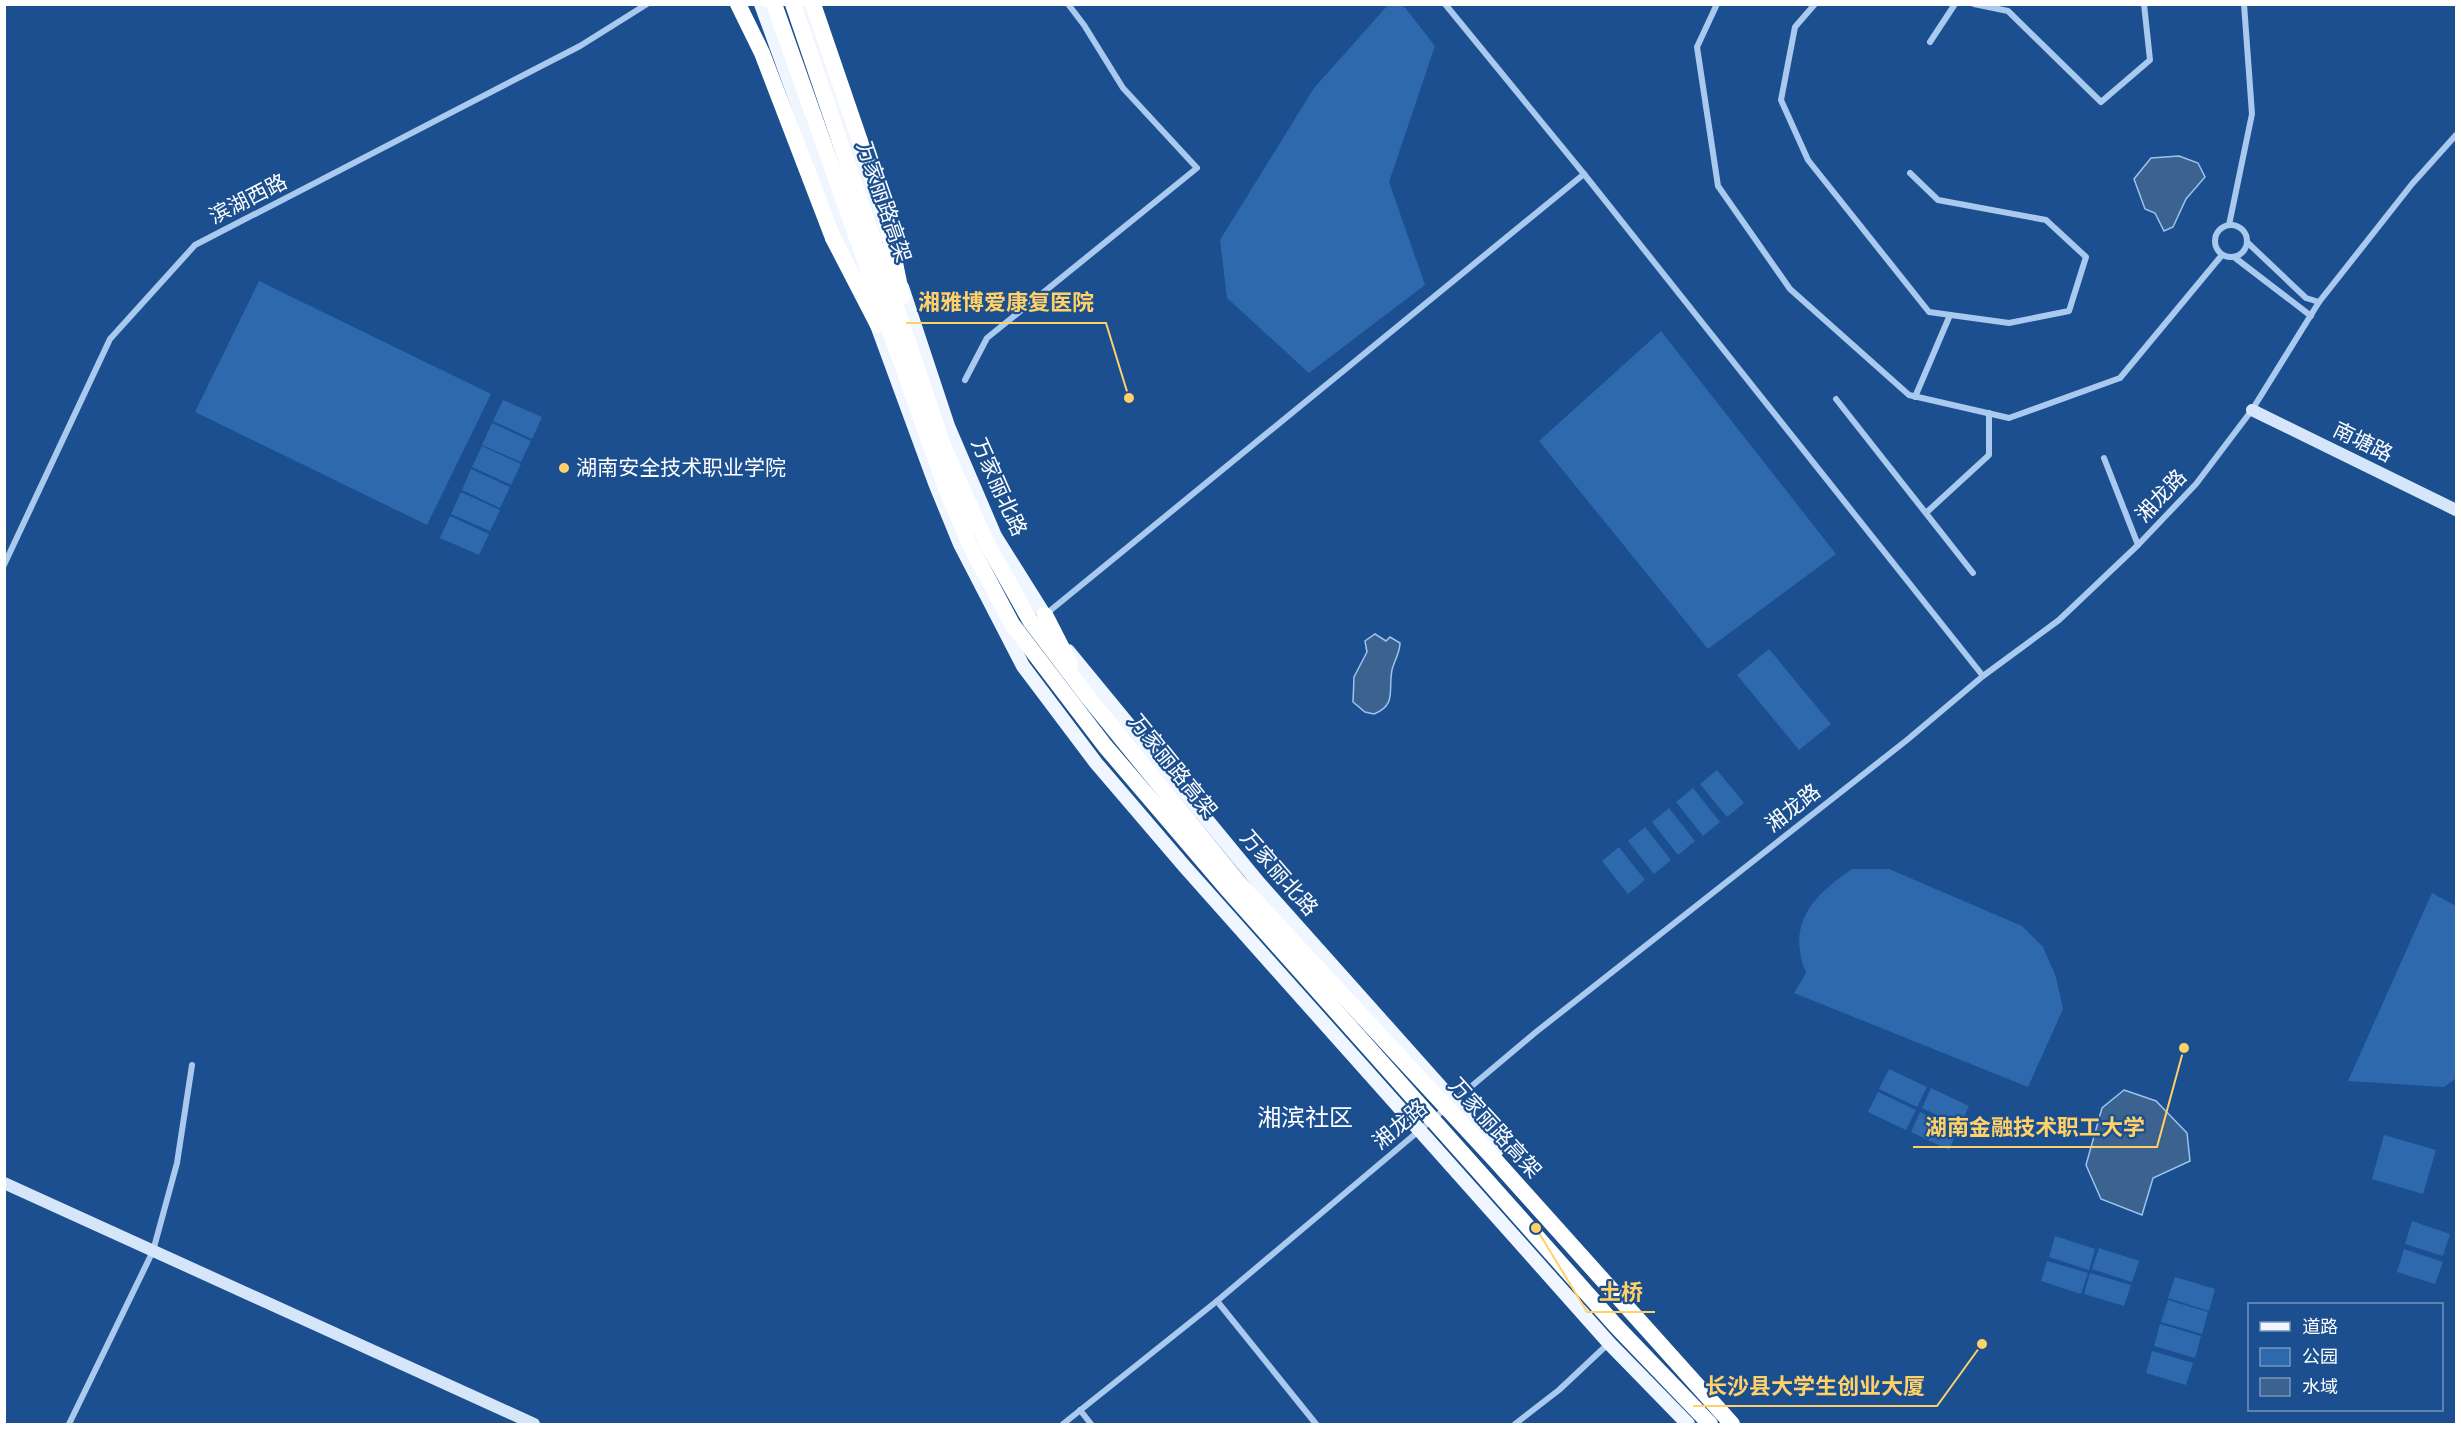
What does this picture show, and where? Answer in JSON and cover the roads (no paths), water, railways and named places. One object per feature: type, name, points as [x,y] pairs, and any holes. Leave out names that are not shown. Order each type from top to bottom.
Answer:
[{"type":"highway","points":[[738,4],[762,53]]},
{"type":"highway","points":[[744,4],[833,238],[913,377]]},
{"type":"highway","name":"万家丽路高架","points":[[774,4],[913,377],[986,542],[1031,622],[1094,705],[1239,883],[1731,1425]]},
{"type":"highway","name":"万家丽路高架","points":[[793,4],[913,377],[970,545],[1012,624],[1041,665],[1220,881],[1616,1326],[1710,1425]]},
{"type":"highway","points":[[813,4],[885,214],[913,377]]},
{"type":"highway","points":[[1045,615],[1070,664],[1349,1002]]},
{"type":"main road","points":[[761,4],[935,483],[987,600],[1023,666],[1096,763],[1609,1343],[1688,1425]]},
{"type":"main road","name":"万家丽北路","points":[[805,4],[948,426],[995,536],[1074,660],[1258,882],[1742,1425]]},
{"type":"street","name":"滨湖西路","points":[[4,565],[110,339],[195,245],[580,46],[647,4]]},
{"type":"street","points":[[964,380],[987,338],[1197,168],[1123,88],[1084,25],[1068,4]]},
{"type":"street","points":[[1445,4],[1584,174],[1983,676]]},
{"type":"street","points":[[1717,4],[1697,47],[1718,186],[1790,289],[1909,395],[2009,418],[2120,378],[2222,255]]},
{"type":"street","points":[[1815,4],[1795,27],[1781,100],[1808,160],[1929,312],[2009,323],[2069,311],[2086,257],[2046,220],[1938,200],[1911,173]]},
{"type":"street","points":[[1930,42],[1955,4]]},
{"type":"street","points":[[1974,4],[2008,11],[2102,102],[2150,60],[2144,4]]},
{"type":"street","points":[[2229,225],[2252,114],[2244,4]]},
{"type":"street","name":"湘龙路","points":[[1063,1425],[1217,1301],[1536,1032],[1907,740],[1983,676],[2059,620],[2138,545],[2196,484],[2252,410],[2319,303],[2412,184],[2457,135]]},
{"type":"street","points":[[1045,615],[1584,174]]},
{"type":"street","points":[[2311,316],[2234,257],[2222,255],[2216,247],[2215,237],[2222,228],[2229,225],[2242,230],[2247,242],[2306,298],[2319,303]]},
{"type":"street","points":[[2234,257],[2244,250],[2247,242]]},
{"type":"street","points":[[1915,397],[1950,315]]},
{"type":"street","points":[[1836,399],[1973,573]]},
{"type":"street","name":"南塘路","points":[[2252,410],[2457,510]]},
{"type":"street","points":[[1927,512],[1989,455],[1989,413]]},
{"type":"street","points":[[2104,458],[2138,545]]},
{"type":"street","points":[[69,1425],[153,1251],[177,1163],[192,1065]]},
{"type":"street","points":[[4,1183],[534,1425]]},
{"type":"street","points":[[1217,1301],[1316,1425]]},
{"type":"street","points":[[1515,1425],[1559,1390],[1609,1343]]},
{"type":"street","points":[[1080,1410],[1091,1425]]},
{"type":"water","points":[[2179,156],[2198,163],[2205,177],[2186,199],[2173,227],[2164,231],[2155,213],[2145,209],[2134,179],[2151,158]]},
{"type":"water","points":[[1375,634],[1386,641],[1390,637],[1400,643],[1392,670],[1389,701],[1386,706],[1374,714],[1365,712],[1353,702],[1354,677],[1367,652],[1365,641]]},
{"type":"water","points":[[2124,1090],[2156,1101],[2187,1133],[2190,1161],[2153,1178],[2142,1215],[2101,1199],[2086,1165],[2102,1108]]},
{"type":"place","name":"湘雅博爱康复医院","points":[[1129,398]]},
{"type":"place","name":"湖南安全技术职业学院","points":[[564,468]]},
{"type":"place","name":"湖南金融技术职工大学","points":[[2184,1048]]},
{"type":"place","name":"土桥","points":[[1536,1228]]},
{"type":"place","name":"长沙县大学生创业大厦","points":[[1982,1344]]},
{"type":"district","name":"湘滨社区","points":[[1305,1118]]}]
